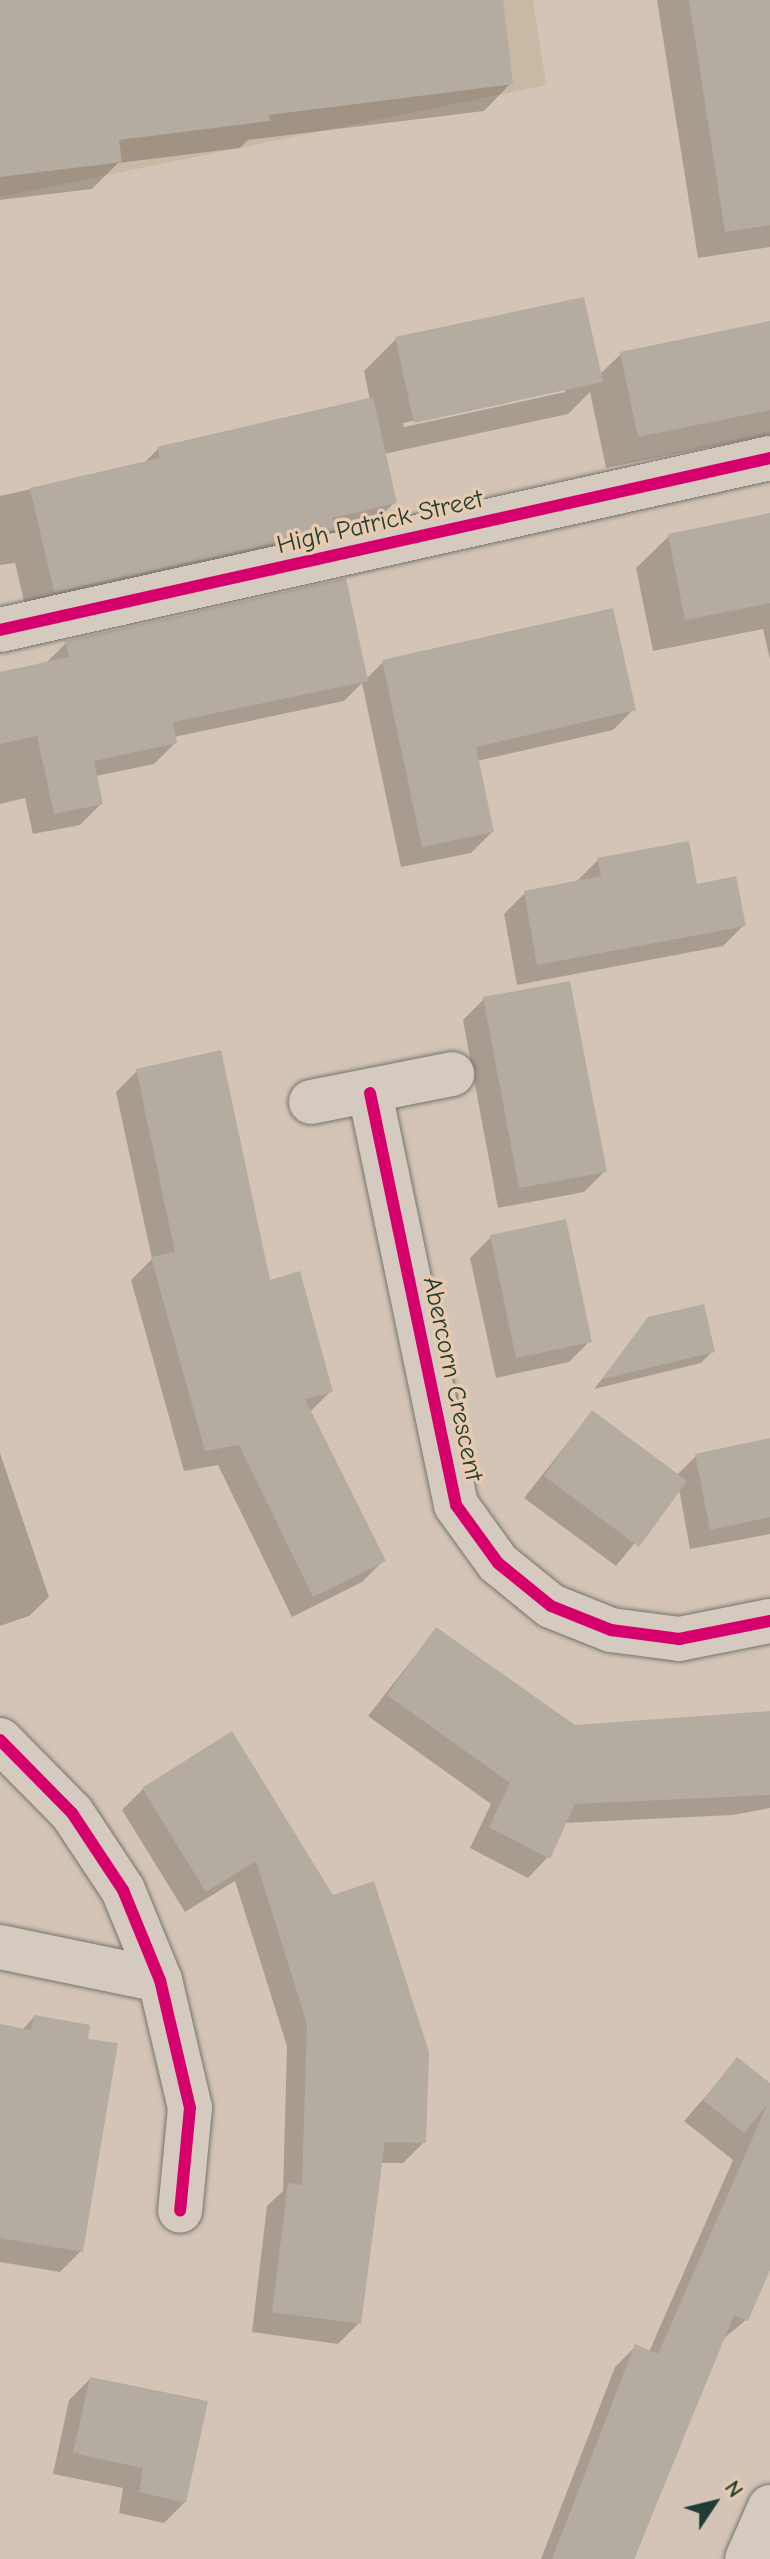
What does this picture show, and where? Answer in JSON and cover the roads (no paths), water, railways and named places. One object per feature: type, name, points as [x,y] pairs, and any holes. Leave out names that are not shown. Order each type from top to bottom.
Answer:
[{"type":"street","name":"High Patrick Street","points":[[0,630],[770,458]]},
{"type":"street","points":[[311,1102],[370,1093],[452,1074]]},
{"type":"street","name":"Abercorn Crescent","points":[[370,1093],[456,1505],[498,1563],[551,1606],[611,1630],[679,1639],[770,1621]]},
{"type":"street","points":[[0,1740],[72,1813],[115,1877],[160,1980],[190,2108],[180,2211]]},
{"type":"street","points":[[0,1947],[160,1980]]},
{"type":"street","points":[[747,2559],[770,2507]]}]
